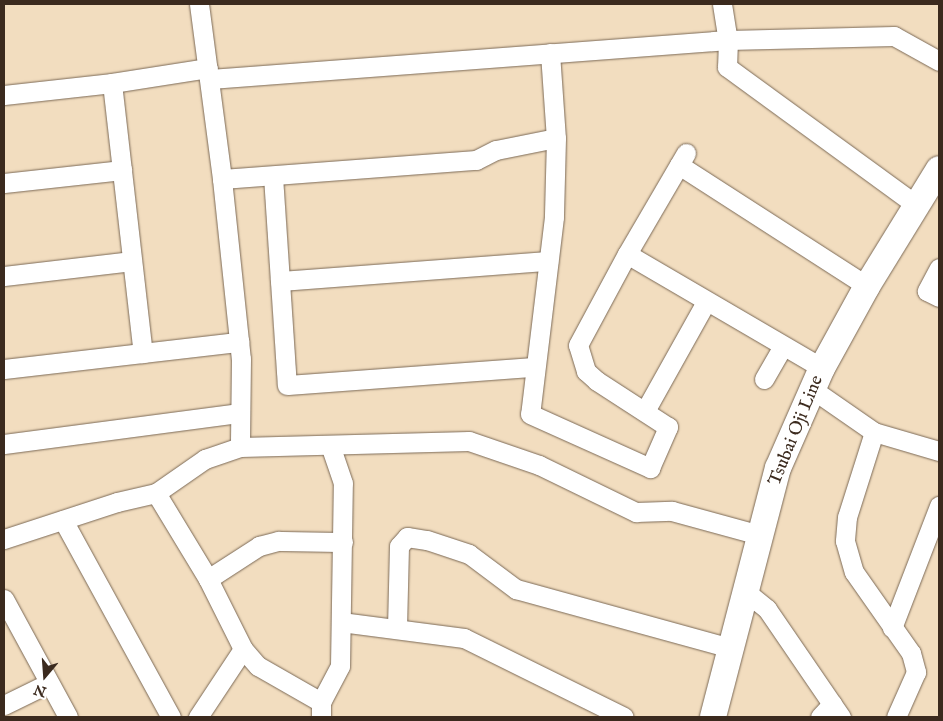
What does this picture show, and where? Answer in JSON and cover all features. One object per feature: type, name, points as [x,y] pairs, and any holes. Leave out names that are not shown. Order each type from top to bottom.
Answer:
[{"type":"main road","name":"Tsubai Oji Line","points":[[713,717],[778,468],[817,379],[867,286],[939,169]]},
{"type":"street","points":[[200,4],[222,179],[241,359],[240,447]]},
{"type":"street","points":[[722,4],[728,40],[727,67],[916,205]]},
{"type":"street","points":[[4,95],[209,74],[728,40],[894,36],[939,61]]},
{"type":"street","points":[[550,53],[556,138],[554,217],[534,367],[530,414],[650,468],[668,427],[597,381],[586,371],[578,345],[627,254],[682,159],[867,286]]},
{"type":"street","points":[[112,83],[142,353]]},
{"type":"street","points":[[222,179],[476,160],[496,150],[556,138]]},
{"type":"street","points":[[4,183],[122,170]]},
{"type":"street","points":[[273,176],[287,385],[534,367]]},
{"type":"street","points":[[627,254],[783,346],[874,432],[939,451]]},
{"type":"street","points":[[4,276],[132,261]]},
{"type":"street","points":[[280,281],[548,262]]},
{"type":"street","points":[[939,268],[927,291],[939,297]]},
{"type":"street","points":[[645,411],[706,302]]},
{"type":"street","points":[[4,369],[239,342]]},
{"type":"street","points":[[764,379],[783,346]]},
{"type":"street","points":[[4,444],[240,412]]},
{"type":"street","points":[[874,432],[847,516],[845,541],[854,572],[892,628],[911,652],[916,672],[896,717]]},
{"type":"street","points":[[4,539],[117,502],[156,493],[205,459],[240,447],[469,441],[539,465],[636,512],[672,511],[760,536]]},
{"type":"street","points":[[156,493],[208,579],[243,650],[258,666],[321,710],[340,666],[343,483],[330,445]]},
{"type":"street","points":[[892,628],[939,506]]},
{"type":"street","points":[[63,520],[171,717]]},
{"type":"street","points":[[396,628],[399,546],[407,538],[427,540],[469,554],[516,589],[730,648]]},
{"type":"street","points":[[208,579],[259,546],[278,541],[343,542]]},
{"type":"street","points":[[746,592],[766,609],[831,713]]},
{"type":"street","points":[[4,599],[68,717]]},
{"type":"street","points":[[341,622],[464,638],[624,717]]},
{"type":"street","points":[[198,717],[243,650]]},
{"type":"street","points":[[4,705],[49,683]]}]
